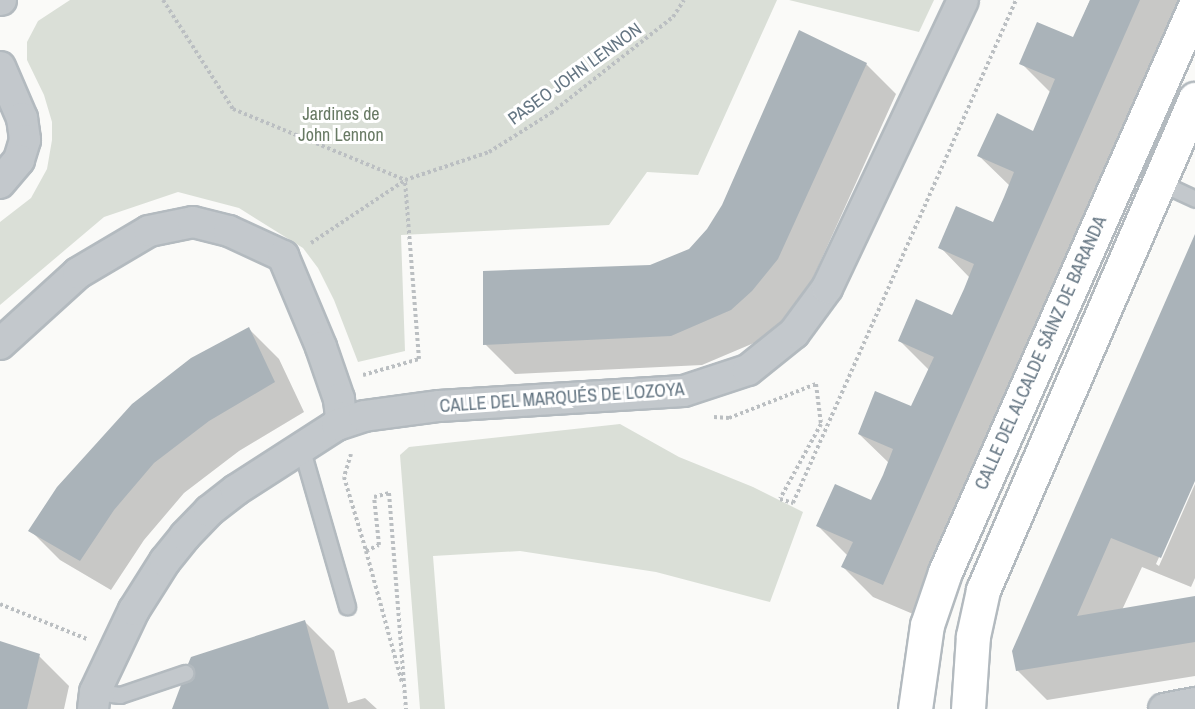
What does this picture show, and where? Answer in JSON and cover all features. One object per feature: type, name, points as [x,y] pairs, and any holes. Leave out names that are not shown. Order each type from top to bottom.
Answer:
[{"type":"street","name":"CALLE DEL MARQUÉS DE LOZOYA","points":[[94,701],[134,610],[185,536],[209,511],[236,490],[301,447],[351,420],[439,406],[684,391],[748,370],[794,333],[827,288],[963,0]]},
{"type":"street","name":"CALLE DEL ALCALDE SÁINZ DE BARANDA","points":[[915,709],[927,625],[945,572],[1195,6]]},
{"type":"street","points":[[0,67],[22,118],[25,140],[19,160],[0,183]]},
{"type":"street","points":[[968,709],[973,636],[983,590],[1195,99]]},
{"type":"street","points":[[0,344],[78,273],[149,231],[193,222],[230,231],[282,256],[321,347],[339,399],[340,417],[351,420]]},
{"type":"street","points":[[1164,709],[1195,704]]},
{"type":"lane","points":[[1159,182],[1195,199]]},
{"type":"lane","points":[[301,447],[347,606]]},
{"type":"lane","points":[[94,701],[120,695],[185,673]]},
{"type":"path","points":[[163,0],[233,109],[405,180],[419,359],[352,378],[351,420],[344,477],[405,692]]},
{"type":"path","name":"PASEO JOHN LENNON","points":[[282,256],[303,248],[405,180],[489,152],[551,113],[674,17],[684,0]]},
{"type":"path","points":[[821,424],[780,499],[793,503],[1016,0]]},
{"type":"path","points":[[366,550],[379,545],[374,497],[389,493],[406,709]]},
{"type":"path","points":[[0,604],[116,650]]},
{"type":"green space","name":"Jardines de John Lennon","points":[[70,0],[777,0],[698,175],[647,172],[609,225],[401,235],[405,351],[358,362],[334,300],[318,268],[303,248],[239,208],[178,192],[104,217],[0,305],[0,222],[31,198],[47,169],[52,140],[52,122],[44,95],[27,60],[27,42],[38,21]]},
{"type":"green space","points":[[789,0],[934,0],[919,32]]},
{"type":"green space","points":[[620,424],[679,457],[753,487],[803,512],[770,602],[656,572],[520,551],[433,556],[445,709],[420,709],[400,455],[409,447]]},
{"type":"building","points":[[1090,0],[1140,0],[883,585],[841,567],[853,542],[816,526],[835,484],[871,500],[883,475],[893,449],[858,434],[875,391],[911,406],[934,357],[898,341],[916,299],[952,315],[964,289],[974,264],[938,248],[956,206],[993,222],[1004,197],[1014,172],[977,156],[997,113],[1033,131],[1055,79],[1019,64],[1037,22],[1073,37]]},
{"type":"building","points":[[799,30],[867,63],[778,259],[752,291],[731,310],[671,336],[483,345],[483,271],[650,265],[689,249],[707,229],[722,205]]},
{"type":"building","points":[[1195,234],[1195,481],[1161,558],[1111,538],[1077,616],[1195,596],[1195,642],[1016,671],[1012,651]]},
{"type":"building","points":[[249,327],[275,382],[209,421],[154,463],[114,510],[80,561],[28,531],[57,487],[132,404],[191,358]]},
{"type":"building","points":[[305,620],[329,709],[172,709],[181,685],[192,680],[194,675],[194,669],[188,664],[191,657]]},
{"type":"building","points":[[0,641],[40,654],[27,709],[0,709]]}]
